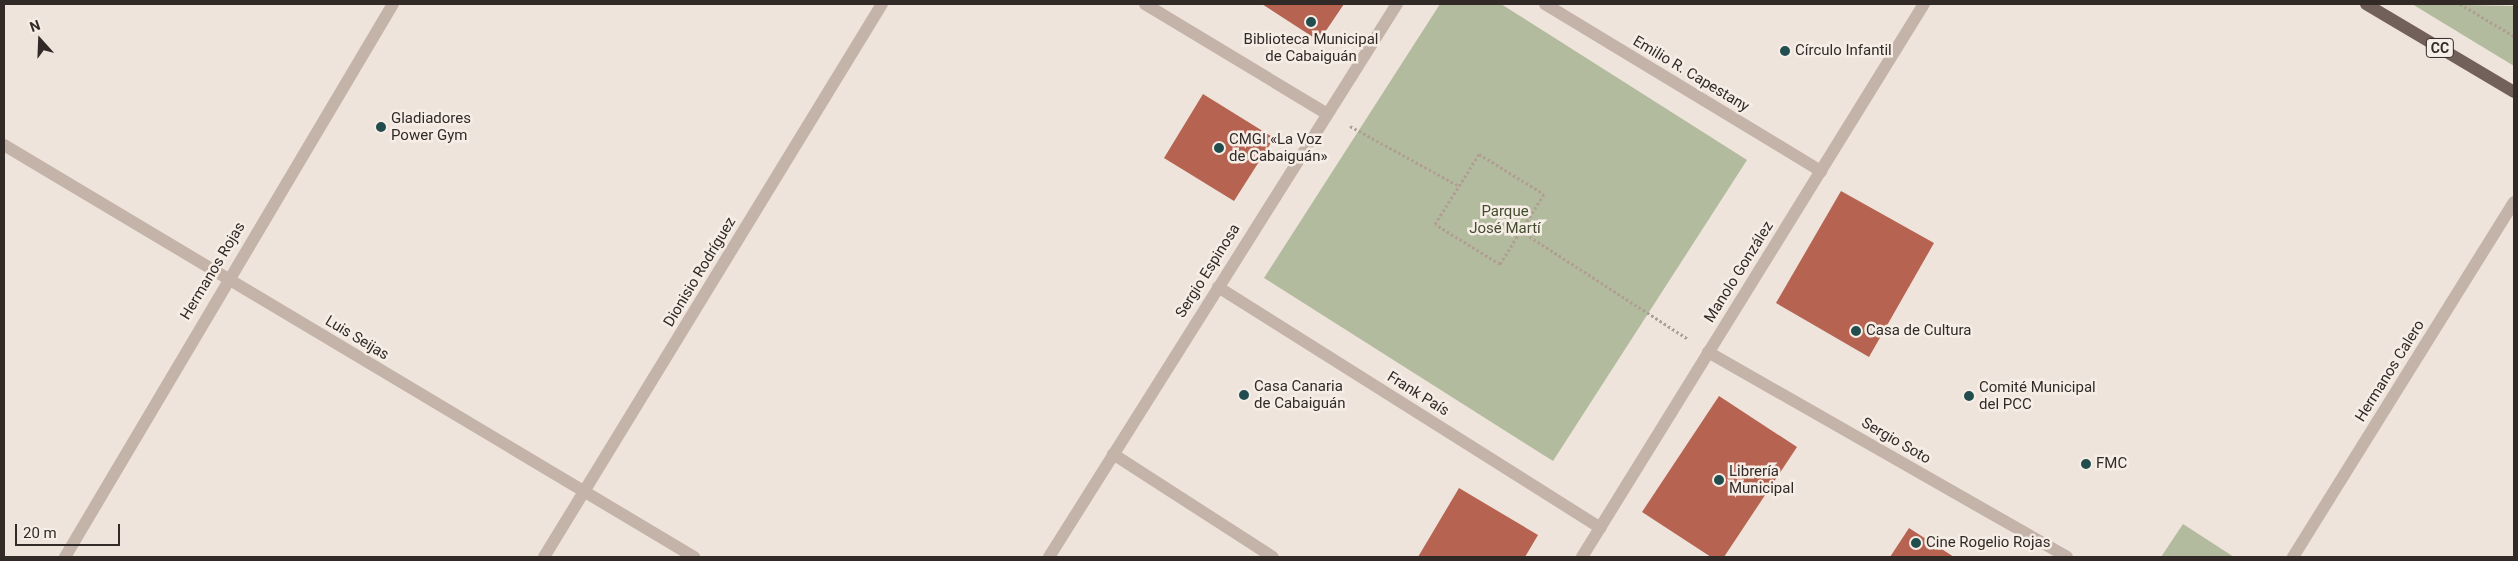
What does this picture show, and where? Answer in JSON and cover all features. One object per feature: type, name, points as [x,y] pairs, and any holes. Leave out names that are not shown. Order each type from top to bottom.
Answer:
[{"type":"main road","name":"CC","points":[[2366,4],[2514,92]]},
{"type":"street","name":"Hermanos Rojas","points":[[65,557],[226,279],[394,4]]},
{"type":"street","name":"Dionisio Rodríguez","points":[[544,557],[585,493],[882,4]]},
{"type":"street","points":[[1145,4],[1326,113]]},
{"type":"street","name":"Sergio Espinosa","points":[[1049,557],[1326,113],[1397,4]]},
{"type":"street","name":"Emilio R. Capestany","points":[[1545,4],[1821,171]]},
{"type":"street","name":"Manolo González","points":[[1582,557],[1924,4]]},
{"type":"street","name":"Luis Seijas","points":[[4,145],[694,557]]},
{"type":"street","name":"Hermanos Calero","points":[[2293,557],[2514,202]]},
{"type":"street","name":"Frank País","points":[[1218,287],[1600,528]]},
{"type":"street","name":"Sergio Soto","points":[[1708,352],[2067,557]]},
{"type":"street","points":[[1114,454],[1273,557]]},
{"type":"path","points":[[2460,4],[2514,36]]},
{"type":"path","points":[[1326,113],[1459,186]]},
{"type":"path","points":[[1479,154],[1544,194],[1521,231],[1500,264],[1435,224],[1479,154]]},
{"type":"path","points":[[1521,231],[1708,352]]},
{"type":"green space","name":"Parque José Martí","points":[[1440,4],[1501,4],[1747,160],[1553,461],[1264,278]]},
{"type":"green space","points":[[2412,4],[2514,6],[2514,66]]},
{"type":"green space","points":[[2183,524],[2234,557],[2161,557]]},
{"type":"building","name":"Biblioteca Municipal de Cabaiguán","points":[[1262,4],[1344,4],[1319,41]]},
{"type":"building","name":"CMGI «La Voz de Cabaiguán»","points":[[1203,94],[1274,138],[1234,201],[1164,158]]},
{"type":"building","points":[[1841,191],[1934,243],[1869,357],[1776,303]]},
{"type":"building","name":"Librería Municipal","points":[[1719,396],[1797,447],[1724,557],[1711,557],[1642,512]]},
{"type":"building","points":[[1459,488],[1538,535],[1525,557],[1418,557]]},
{"type":"building","name":"Cine Rogelio Rojas","points":[[1909,528],[1954,557],[1890,557]]},
{"type":"place","name":"Biblioteca Municipal de Cabaiguán","points":[[1311,22]]},
{"type":"place","name":"Círculo Infantil","points":[[1785,51]]},
{"type":"place","name":"Gladiadores Power Gym","points":[[381,127]]},
{"type":"place","name":"CMGI «La Voz de Cabaiguán»","points":[[1219,148]]},
{"type":"place","name":"Casa de Cultura","points":[[1856,331]]},
{"type":"place","name":"Casa Canaria de Cabaiguán","points":[[1244,395]]},
{"type":"place","name":"Comité Municipal del PCC","points":[[1969,396]]},
{"type":"place","name":"FMC","points":[[2086,464]]},
{"type":"place","name":"Librería Municipal","points":[[1719,480]]},
{"type":"place","name":"Cine Rogelio Rojas","points":[[1916,543]]}]
